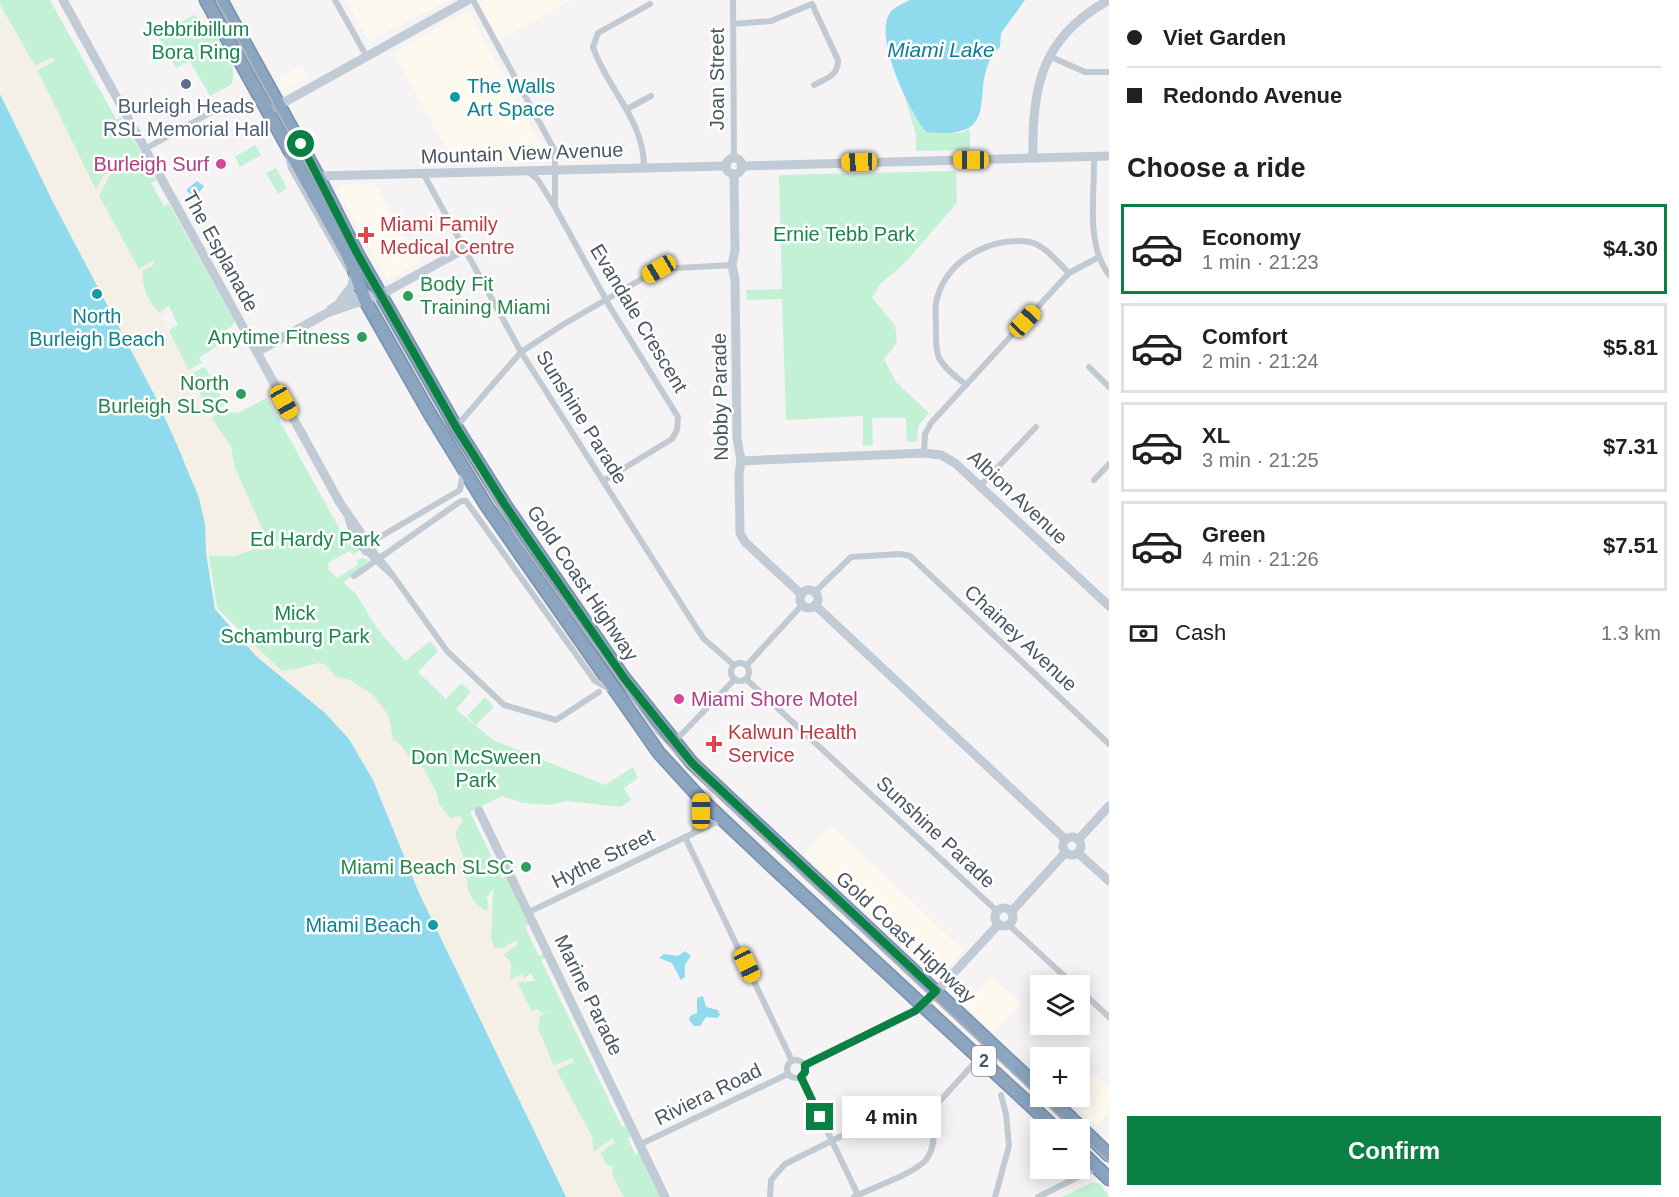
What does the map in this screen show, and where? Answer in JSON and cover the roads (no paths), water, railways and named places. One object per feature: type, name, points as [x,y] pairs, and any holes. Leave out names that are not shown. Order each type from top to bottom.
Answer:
[{"type":"highway","name":"Gold Coast Highway","points":[[206,0],[318,176],[358,255],[456,427],[571,603],[674,742],[716,786],[1030,1080]]},
{"type":"highway","name":"Gold Coast Highway","points":[[221,0],[273,108],[289,148],[364,298],[398,360],[515,548],[619,694],[648,739],[701,799],[1045,1119]]},
{"type":"highway","points":[[1060,1107],[1107,1152]]},
{"type":"highway","points":[[1090,1160],[1109,1179]]},
{"type":"street","name":"The Esplanade","points":[[63,0],[349,518],[355,536],[367,548]]},
{"type":"street","points":[[335,0],[367,57]]},
{"type":"street","points":[[273,108],[470,0]]},
{"type":"street","name":"Evandale Crescent","points":[[470,0],[553,144],[556,155],[553,192],[555,207]]},
{"type":"street","name":"Joan Street","points":[[733,0],[734,159]]},
{"type":"street","points":[[1033,158],[1034,100],[1051,57],[1072,27],[1109,0]]},
{"type":"street","points":[[644,167],[640,136],[595,51],[593,40],[598,33],[650,4]]},
{"type":"street","points":[[733,24],[771,21],[812,4],[838,60],[835,74],[814,85]]},
{"type":"street","points":[[1051,57],[1085,72],[1109,72]]},
{"type":"street","points":[[627,109],[651,96]]},
{"type":"street","points":[[145,149],[228,103]]},
{"type":"street","points":[[1094,156],[1094,229],[1099,257],[1109,275]]},
{"type":"street","points":[[741,166],[739,172],[734,174],[728,171],[726,166],[729,160],[734,159],[741,166],[1109,156]]},
{"type":"street","name":"Mountain View Avenue","points":[[318,176],[726,166]]},
{"type":"street","name":"Evandale Crescent","points":[[526,170],[538,180],[555,207],[607,300],[676,410],[678,425],[672,439],[603,481]]},
{"type":"street","name":"Sunshine Parade","points":[[423,173],[520,352],[704,639],[734,665]]},
{"type":"street","name":"Nobby Parade","points":[[734,174],[735,250],[732,265],[735,280],[738,438],[741,461],[738,518],[742,537],[801,594]]},
{"type":"street","points":[[965,384],[941,362],[936,348],[936,300],[949,276],[977,250],[986,245],[1031,242],[1069,273]]},
{"type":"street","points":[[340,302],[382,294],[464,249]]},
{"type":"street","points":[[924,453],[926,429],[965,384],[1069,273],[1099,257]]},
{"type":"street","points":[[456,427],[520,352],[607,300],[665,267],[732,265]]},
{"type":"street","points":[[327,313],[350,290],[352,270]]},
{"type":"street","points":[[257,352],[327,313],[364,298]]},
{"type":"street","points":[[1089,367],[1109,387]]},
{"type":"street","points":[[980,486],[1036,427]]},
{"type":"street","name":"Albion Avenue","points":[[741,461],[924,453],[941,455],[980,486],[1109,606]]},
{"type":"street","points":[[1094,480],[1109,464]]},
{"type":"street","points":[[463,467],[460,490],[367,548],[389,567],[447,651],[506,707],[556,720],[599,692]]},
{"type":"street","points":[[354,576],[461,501],[466,501],[594,681],[619,694]]},
{"type":"street","name":"Chainey Avenue","points":[[815,592],[851,557],[900,554],[910,556],[1109,744]]},
{"type":"street","points":[[747,665],[802,605],[801,594],[808,590],[815,592],[818,597],[815,605],[810,608],[802,605]]},
{"type":"street","points":[[815,605],[1065,839]]},
{"type":"street","points":[[674,742],[735,679],[746,679],[750,670],[747,665],[742,662],[734,665],[731,671],[735,679]]},
{"type":"street","name":"Sunshine Parade","points":[[746,679],[997,911]]},
{"type":"street","points":[[692,833],[701,816],[701,799]]},
{"type":"street","points":[[1078,840],[1109,807]]},
{"type":"street","name":"Marine Parade","points":[[479,811],[665,1197]]},
{"type":"street","name":"Hythe Street","points":[[529,912],[724,819]]},
{"type":"street","points":[[1065,853],[1062,845],[1065,839],[1072,837],[1078,840],[1081,846],[1078,853]]},
{"type":"street","points":[[682,838],[792,1061]]},
{"type":"street","points":[[1065,853],[1070,855],[1078,853]]},
{"type":"street","points":[[1011,912],[1065,853]]},
{"type":"street","points":[[1078,853],[1109,881]]},
{"type":"street","points":[[1004,908],[1011,912],[1013,917],[1009,925],[1002,927],[998,925],[995,920],[997,911],[1004,908]]},
{"type":"street","points":[[805,1065],[924,1005],[998,925]]},
{"type":"street","points":[[1009,925],[1063,975]]},
{"type":"street","points":[[1090,999],[1109,1017]]},
{"type":"street","points":[[927,1115],[980,1057]]},
{"type":"street","points":[[800,1060],[805,1065],[805,1072],[801,1077],[795,1078],[788,1074],[787,1068],[792,1061],[800,1060]]},
{"type":"street","name":"Riviera Road","points":[[641,1144],[788,1074]]},
{"type":"street","points":[[770,1197],[771,1180],[778,1168],[832,1141],[896,1110],[912,1110],[927,1115],[933,1129],[934,1142],[925,1160],[857,1196],[832,1141],[801,1077]]},
{"type":"street","points":[[993,1197],[1009,1146],[1006,1114],[1001,1095]]},
{"type":"street","points":[[1038,1197],[1098,1167]]},
{"type":"water","name":"Miami Lake","points":[[910,0],[1025,0],[1001,33],[1000,47],[989,61],[984,77],[981,107],[977,119],[969,128],[952,133],[926,132],[911,108],[895,74],[889,56],[886,24],[892,11]]},
{"type":"water","points":[[0,94],[54,204],[155,396],[177,445],[199,498],[205,524],[206,553],[215,609],[256,656],[325,713],[349,739],[373,780],[419,893],[566,1197],[0,1197]]},
{"type":"water","points":[[197,181],[204,186],[195,199],[186,190]]},
{"type":"water","points":[[685,951],[691,956],[685,965],[685,977],[681,980],[672,963],[659,958],[664,954],[678,956]]},
{"type":"water","points":[[703,996],[706,1007],[718,1010],[720,1015],[717,1018],[706,1017],[700,1026],[694,1026],[689,1020],[690,1016],[697,1013],[697,998]]},
{"type":"tram line","points":[[216,0],[408,350],[514,533],[656,732],[701,780],[1062,1119]]},
{"type":"tram line","points":[[1090,1144],[1109,1162]]},
{"type":"place","name":"Burleigh Heads RSL Memorial Hall","points":[[186,84]]},
{"type":"place","name":"The Walls Art Space","points":[[455,97]]},
{"type":"place","name":"Burleigh Surf","points":[[221,164]]},
{"type":"place","name":"Miami Family Medical Centre","points":[[366,235]]},
{"type":"place","name":"North Burleigh Beach","points":[[97,294]]},
{"type":"place","name":"Body Fit Training Miami","points":[[408,296]]},
{"type":"place","name":"Anytime Fitness","points":[[362,337]]},
{"type":"place","name":"North Burleigh SLSC","points":[[241,394]]},
{"type":"place","name":"Miami Shore Motel","points":[[679,699]]},
{"type":"place","name":"Kalwun Health Service","points":[[714,744]]},
{"type":"place","name":"Miami Beach SLSC","points":[[526,867]]},
{"type":"place","name":"Miami Beach","points":[[433,925]]},
{"type":"park label","name":"Jebbribillum Bora Ring","points":[[196,40]]},
{"type":"park label","name":"Ernie Tebb Park","points":[[844,234]]},
{"type":"park label","name":"Ed Hardy Park","points":[[315,539]]},
{"type":"park label","name":"Mick Schamburg Park","points":[[295,624]]},
{"type":"park label","name":"Don McSween Park","points":[[476,768]]}]
